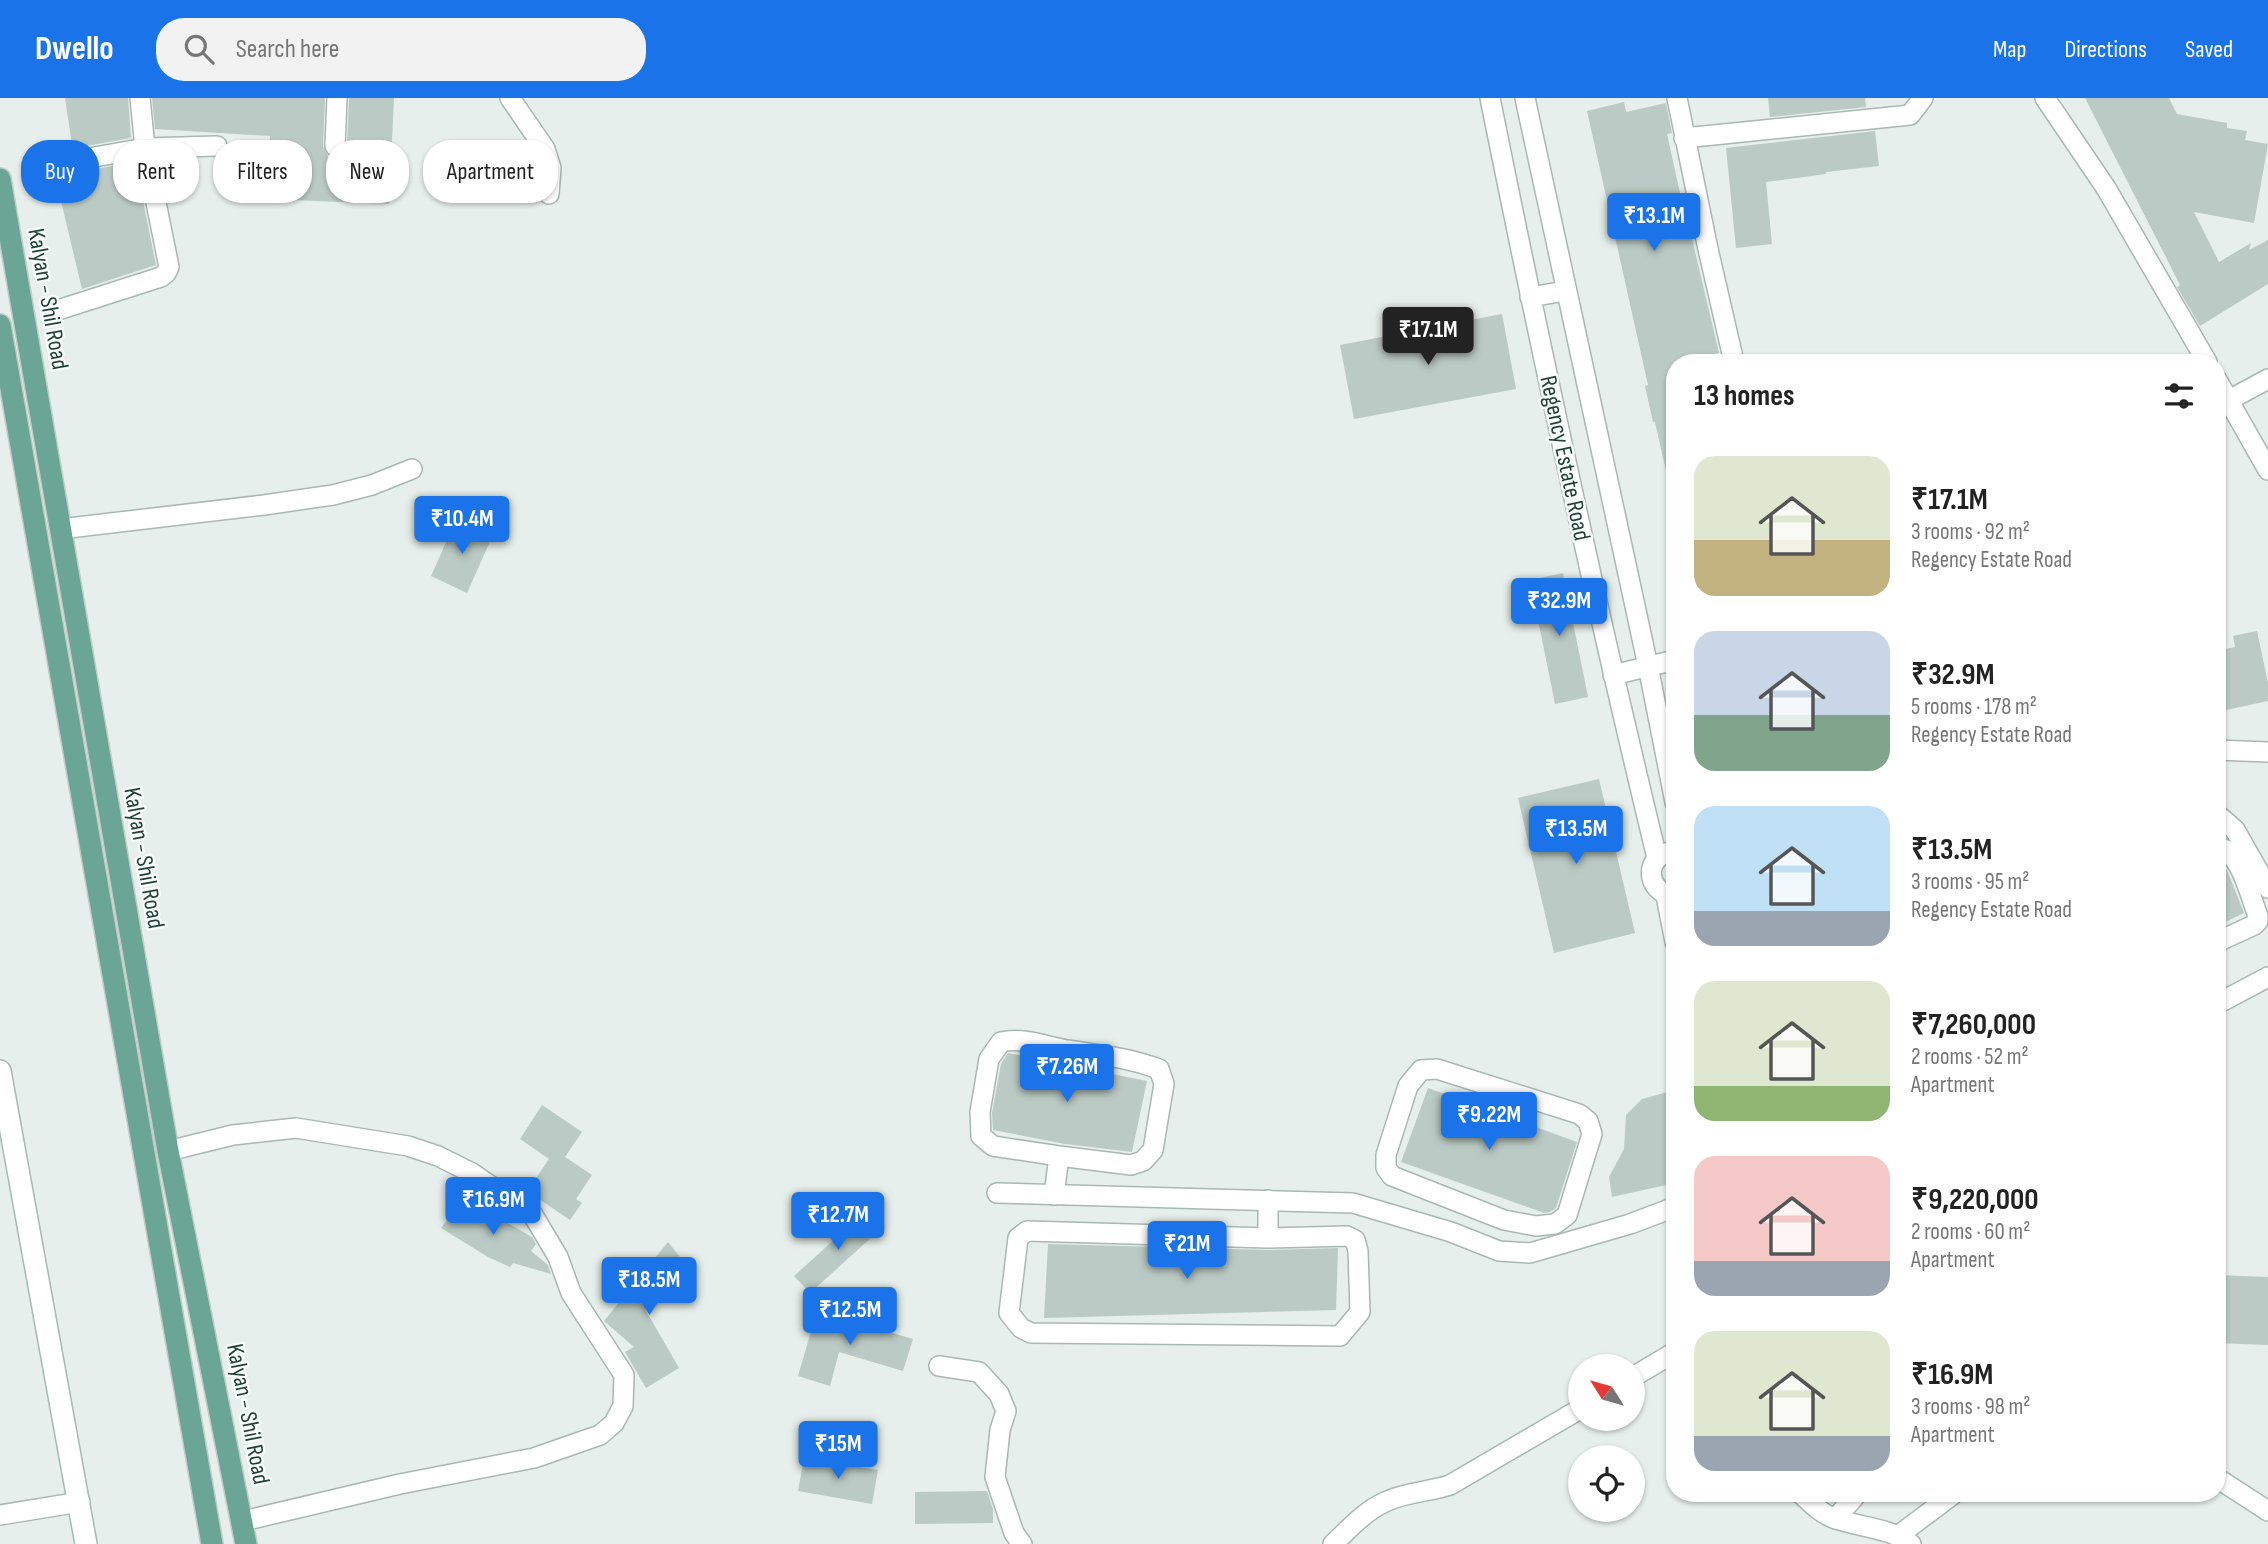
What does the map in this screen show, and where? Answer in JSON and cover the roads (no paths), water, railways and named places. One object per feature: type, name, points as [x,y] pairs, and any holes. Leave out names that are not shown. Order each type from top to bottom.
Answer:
[{"type":"main road","name":"Kalyan - Shil Road","points":[[0,179],[168,1151],[246,1544]]},
{"type":"main road","name":"Kalyan - Shil Road","points":[[1,335],[212,1544]]},
{"type":"street","points":[[140,98],[144,140]]},
{"type":"street","points":[[335,140],[337,98]]},
{"type":"street","points":[[510,98],[539,140]]},
{"type":"street","name":"Regency Estate Road","points":[[1490,98],[1530,297],[1613,675],[1666,854],[1651,871],[1652,879],[1660,892],[1666,895]]},
{"type":"street","name":"Regency Estate Road","points":[[1525,98],[1666,757]]},
{"type":"street","points":[[1677,98],[1732,354]]},
{"type":"street","points":[[1684,138],[1910,115],[1923,98]]},
{"type":"street","points":[[2045,98],[2106,188],[2202,354]]},
{"type":"street","points":[[61,309],[161,277],[166,273],[169,267],[156,203]]},
{"type":"street","points":[[1530,297],[1565,291]]},
{"type":"street","points":[[1,335],[27,335]]},
{"type":"street","points":[[2229,400],[2268,379]]},
{"type":"street","points":[[2226,395],[2268,470]]},
{"type":"street","points":[[60,529],[333,495],[372,485],[412,469]]},
{"type":"street","points":[[1613,675],[1666,662]]},
{"type":"street","points":[[2226,750],[2268,752]]},
{"type":"street","points":[[2226,822],[2235,830],[2268,888]]},
{"type":"street","points":[[2226,849],[2234,855],[2261,927],[2226,939]]},
{"type":"street","points":[[2226,999],[2268,977]]},
{"type":"street","points":[[1014,1039],[1065,1050],[1133,1059],[1159,1069],[1164,1084],[1153,1150],[1143,1161],[1131,1165],[1059,1156],[993,1146],[981,1136],[980,1112],[989,1059],[1001,1042],[1014,1039]]},
{"type":"street","points":[[1437,1069],[1579,1114],[1588,1121],[1592,1134],[1579,1181],[1567,1215],[1555,1223],[1536,1226],[1504,1220],[1462,1203],[1392,1176],[1386,1168],[1386,1155],[1408,1086],[1421,1070],[1437,1069]]},
{"type":"street","points":[[0,1071],[86,1544]]},
{"type":"street","points":[[168,1151],[233,1135],[296,1128],[408,1146],[438,1156],[472,1173],[533,1215],[558,1257],[571,1293],[624,1375],[622,1406],[614,1423],[600,1435],[534,1458],[400,1484],[243,1521]]},
{"type":"street","points":[[1054,1195],[1059,1156]]},
{"type":"street","points":[[997,1193],[1353,1203],[1451,1232],[1499,1251],[1530,1253],[1630,1224],[1666,1210]]},
{"type":"street","points":[[1268,1200],[1268,1238]]},
{"type":"street","points":[[1451,1232],[1462,1203]]},
{"type":"street","points":[[1027,1231],[1268,1238],[1348,1236],[1355,1240],[1358,1251],[1360,1312],[1340,1336],[1031,1333],[1021,1328],[1009,1314],[1018,1238],[1027,1231]]},
{"type":"street","points":[[1645,1370],[1666,1357]]},
{"type":"street","points":[[939,1366],[979,1372],[999,1394],[1006,1411],[1000,1430],[995,1477],[1014,1533],[1022,1544]]},
{"type":"street","points":[[1333,1544],[1372,1509],[1387,1500],[1450,1485],[1568,1416]]},
{"type":"street","points":[[2226,1484],[2268,1511]]},
{"type":"street","points":[[0,1515],[80,1502]]},
{"type":"street","points":[[1810,1502],[1822,1513],[1905,1540],[1945,1502]]},
{"type":"street","points":[[1835,1518],[1850,1502]]}]
